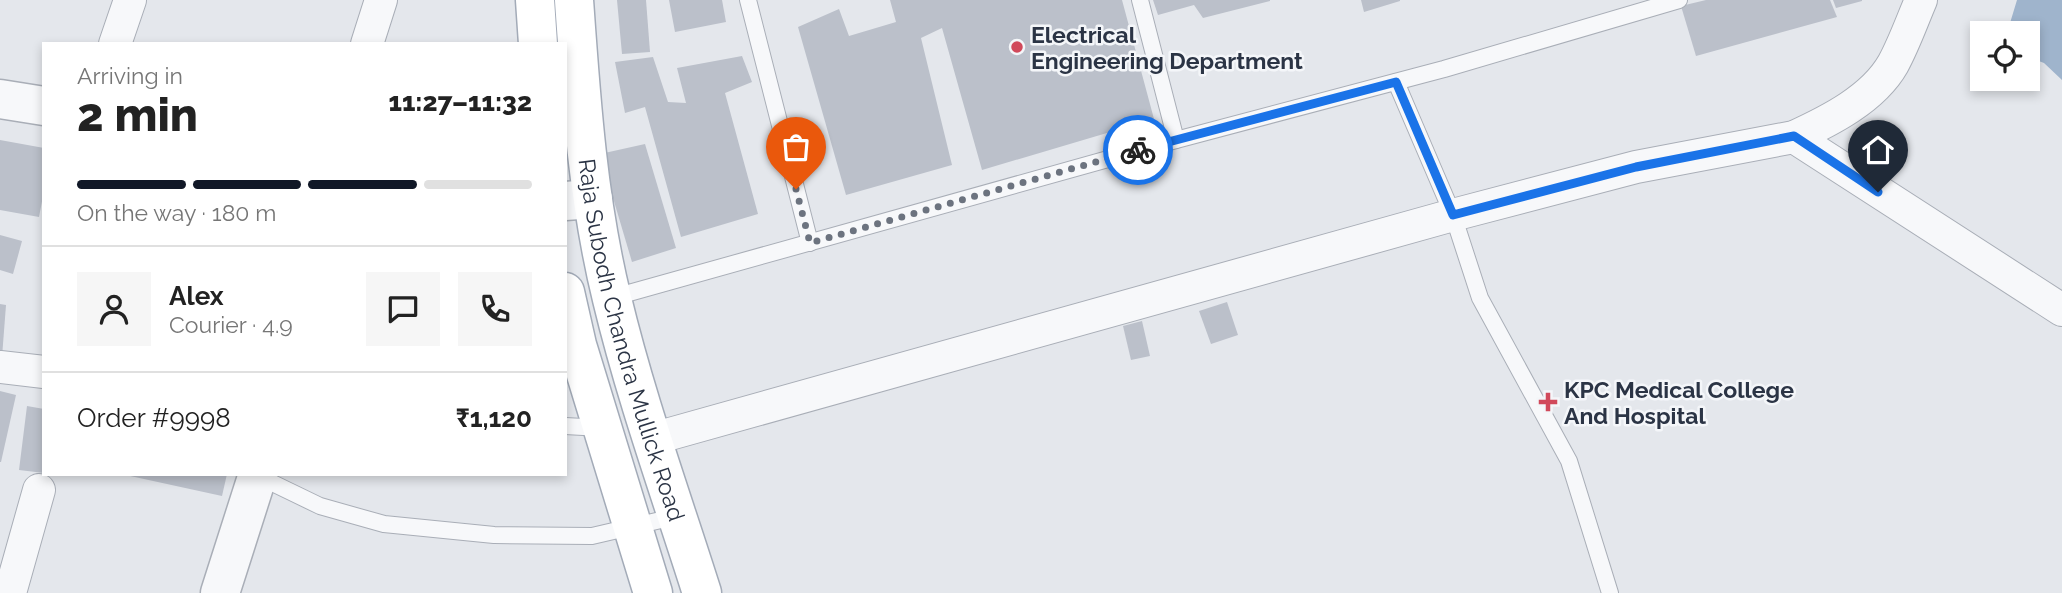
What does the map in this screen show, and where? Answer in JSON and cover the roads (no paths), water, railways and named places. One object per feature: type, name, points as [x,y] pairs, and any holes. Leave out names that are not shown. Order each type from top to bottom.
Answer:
[{"type":"main road","points":[[535,0],[538,42]]},
{"type":"main road","name":"Raja Subodh Chandra Mullick Road","points":[[574,0],[578,189],[652,439],[702,593]]},
{"type":"main road","name":"Raja Subodh Chandra Mullick Road","points":[[567,301],[577,345],[584,427],[631,527],[653,593]]},
{"type":"street","points":[[116,42],[130,0]]},
{"type":"street","points":[[368,42],[381,0]]},
{"type":"street","points":[[652,439],[1453,215],[1636,167],[1794,136],[1817,126],[1871,91],[1892,66],[1922,0]]},
{"type":"street","points":[[0,99],[42,106]]},
{"type":"street","points":[[1794,136],[2062,310]]},
{"type":"street","points":[[0,367],[42,372]]},
{"type":"street","points":[[220,593],[258,476]]},
{"type":"street","points":[[10,593],[39,490]]},
{"type":"lane","points":[[748,0],[810,243]]},
{"type":"lane","points":[[1140,0],[1176,139]]},
{"type":"lane","points":[[611,298],[1176,139],[1396,82],[1679,0]]},
{"type":"lane","points":[[1396,82],[1453,215],[1480,298],[1569,461],[1610,593]]},
{"type":"lane","points":[[260,476],[320,506],[384,524],[506,535],[593,536],[678,516]]},
{"type":"water","points":[[2017,0],[2062,0],[2062,80],[2040,62],[2040,21],[2011,21]]},
{"type":"place","name":"Electrical Engineering Department","points":[[1017,47]]},
{"type":"place","name":"KPC Medical College And Hospital","points":[[1548,402]]}]
